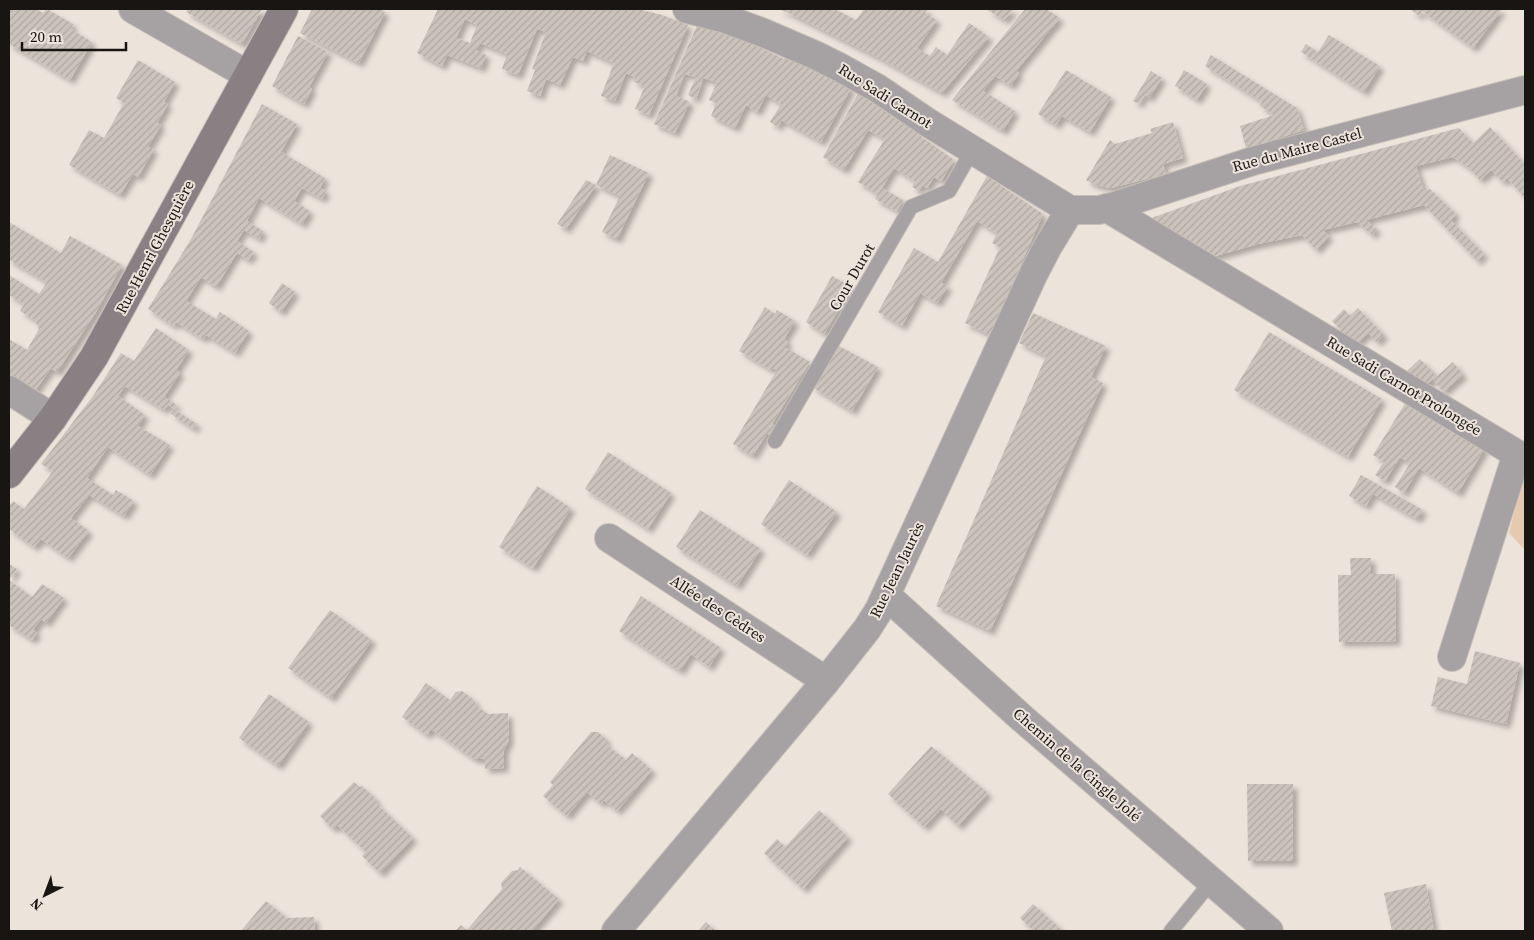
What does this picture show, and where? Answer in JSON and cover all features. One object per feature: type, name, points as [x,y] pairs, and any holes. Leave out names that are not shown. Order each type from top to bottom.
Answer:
[{"type":"street","points":[[133,9],[248,74]]},
{"type":"street","name":"Rue Henri Ghesquière","points":[[9,474],[53,418],[94,357],[284,9]]},
{"type":"street","name":"Rue Sadi Carnot","points":[[687,9],[726,19],[815,54],[877,88],[927,122],[1070,210]]},
{"type":"street","name":"Rue du Maire Castel","points":[[1070,210],[1086,211],[1107,208],[1253,161],[1525,90]]},
{"type":"street","name":"Rue Sadi Carnot Prolongée","points":[[1107,208],[1517,454],[1452,656]]},
{"type":"street","name":"Rue Jean Jaurès","points":[[616,931],[826,681],[867,629],[887,596],[1034,273],[1070,210]]},
{"type":"street","points":[[9,390],[53,418]]},
{"type":"street","name":"Allée des Cèdres","points":[[609,538],[826,681]]},
{"type":"street","name":"Chemin de la Cingle Jolé","points":[[887,596],[1023,719],[1269,931]]},
{"type":"lane","name":"Cour Durot","points":[[775,441],[911,207],[949,191],[972,149]]},
{"type":"lane","points":[[1171,931],[1212,881]]},
{"type":"shaded area","points":[[1525,472],[1525,550],[1509,533]]},
{"type":"building","points":[[9,9],[36,9],[43,13],[47,9],[73,24],[71,29],[92,42],[70,80],[9,44]]},
{"type":"building","points":[[188,9],[262,9],[242,44],[186,12]]},
{"type":"building","points":[[312,9],[380,9],[385,12],[359,63],[300,33]]},
{"type":"building","points":[[438,9],[638,9],[662,15],[688,25],[649,115],[635,109],[645,86],[634,82],[635,77],[626,73],[615,101],[601,96],[614,63],[587,51],[583,61],[573,57],[560,85],[546,79],[540,96],[527,91],[535,70],[532,69],[546,32],[537,29],[518,75],[502,69],[507,54],[480,43],[476,50],[486,55],[481,68],[447,55],[442,66],[417,53]],"holes":[[[465,19],[477,25],[470,43],[456,38]]]},
{"type":"building","points":[[778,9],[835,9],[856,20],[864,9],[878,9],[881,11],[882,9],[928,9],[925,13],[937,20],[917,48],[930,56],[936,47],[947,55],[969,23],[989,37],[942,93],[879,58]]},
{"type":"building","points":[[986,9],[1014,9],[1004,20]]},
{"type":"building","points":[[1025,9],[1046,9],[1060,18],[1016,71],[1019,73],[1011,86],[995,76],[983,91],[1015,111],[1003,131],[952,100]]},
{"type":"building","points":[[1410,9],[1502,9],[1473,48],[1422,11],[1419,16]]},
{"type":"building","points":[[698,23],[756,43],[755,45],[784,59],[786,56],[851,88],[821,142],[781,120],[778,127],[770,122],[781,104],[766,95],[757,112],[746,105],[735,128],[711,116],[716,103],[709,100],[717,82],[703,78],[696,99],[688,95],[696,77],[684,74],[676,96],[690,102],[675,133],[654,124]]},
{"type":"building","points":[[1329,35],[1380,66],[1364,92],[1301,52],[1306,44],[1318,52]]},
{"type":"building","points":[[298,36],[328,52],[309,87],[312,89],[304,104],[272,86]]},
{"type":"building","points":[[1211,55],[1297,108],[1304,130],[1246,148],[1240,126],[1274,115],[1260,106],[1262,102],[1205,66]]},
{"type":"building","points":[[138,60],[175,82],[164,102],[168,104],[157,123],[161,125],[148,147],[154,149],[138,177],[133,174],[120,195],[69,165],[89,130],[104,138],[124,103],[116,98]]},
{"type":"building","points":[[1066,70],[1111,97],[1090,132],[1062,116],[1056,125],[1038,114]]},
{"type":"building","points":[[1184,70],[1207,84],[1197,100],[1175,86]]},
{"type":"building","points":[[1151,71],[1162,78],[1149,98],[1145,94],[1139,104],[1133,101]]},
{"type":"building","points":[[859,92],[917,130],[915,132],[954,160],[941,181],[934,177],[927,188],[922,185],[919,191],[912,187],[915,181],[894,168],[882,188],[903,200],[897,211],[875,199],[878,194],[858,182],[885,139],[868,130],[844,170],[823,157]]},
{"type":"building","points":[[262,104],[297,124],[281,152],[325,178],[320,188],[326,191],[322,199],[302,188],[294,201],[310,211],[302,224],[259,198],[247,221],[263,231],[259,239],[244,230],[237,241],[254,252],[248,260],[237,253],[216,287],[201,277],[186,301],[216,319],[220,312],[249,331],[235,353],[206,335],[203,339],[176,322],[174,326],[148,309],[191,239]]},
{"type":"building","points":[[1173,122],[1183,158],[1163,164],[1166,174],[1111,188],[1096,185],[1086,180],[1110,140],[1115,144],[1152,133],[1150,129]]},
{"type":"building","points":[[1490,127],[1525,164],[1525,198],[1507,178],[1503,182],[1491,170],[1480,180],[1469,168],[1453,157],[1416,166],[1424,191],[1430,189],[1456,214],[1451,220],[1484,254],[1477,261],[1424,205],[1366,220],[1377,229],[1372,235],[1357,222],[1323,230],[1329,236],[1316,250],[1302,235],[1258,244],[1212,257],[1149,219],[1240,186],[1459,128],[1473,143]]},
{"type":"building","points":[[610,155],[649,173],[617,239],[602,232],[620,196],[596,185]]},
{"type":"building","points":[[987,176],[1043,214],[990,335],[965,323],[1000,247],[992,243],[997,233],[977,221],[941,283],[948,286],[937,303],[920,293],[902,326],[878,312],[914,248],[938,262]]},
{"type":"building","points":[[586,180],[596,185],[566,229],[557,224]]},
{"type":"building","points":[[9,222],[61,253],[70,236],[122,265],[96,312],[57,372],[51,368],[35,391],[9,374],[9,339],[27,350],[39,329],[35,320],[20,311],[24,304],[9,295],[9,275],[39,294],[47,282],[9,260]]},
{"type":"building","points":[[832,276],[852,287],[824,334],[806,322]]},
{"type":"building","points":[[282,283],[295,292],[281,312],[269,303]]},
{"type":"building","points":[[765,307],[775,314],[777,310],[795,321],[784,339],[788,342],[785,347],[810,362],[772,424],[775,426],[770,435],[767,433],[753,456],[733,444],[777,370],[773,368],[771,370],[739,351]]},
{"type":"building","points":[[1358,308],[1384,335],[1377,342],[1368,333],[1356,344],[1353,343],[1332,321],[1344,309],[1350,316]]},
{"type":"building","points":[[1033,313],[1106,346],[1091,377],[1103,383],[990,631],[936,606],[1046,356],[1019,343]]},
{"type":"building","points":[[156,328],[189,350],[176,370],[180,373],[164,397],[177,405],[174,409],[168,405],[164,410],[125,386],[118,396],[145,415],[138,426],[170,445],[150,475],[108,447],[87,478],[113,495],[116,490],[134,501],[124,516],[89,495],[71,518],[89,531],[68,558],[41,539],[34,547],[9,529],[9,506],[13,501],[24,509],[53,471],[41,464],[93,396],[121,353],[134,361]]},
{"type":"building","points":[[1269,332],[1382,399],[1348,457],[1234,390]]},
{"type":"building","points":[[837,345],[878,367],[852,411],[812,387]]},
{"type":"building","points":[[1420,359],[1437,376],[1453,362],[1463,375],[1443,392],[1433,379],[1424,386],[1406,372]]},
{"type":"building","points":[[1406,402],[1485,448],[1458,493],[1419,468],[1404,493],[1395,487],[1410,463],[1400,457],[1385,481],[1375,475],[1384,462],[1373,455]]},
{"type":"building","points":[[174,409],[197,424],[194,429],[171,414]]},
{"type":"building","points":[[608,452],[671,493],[648,529],[585,489]]},
{"type":"building","points":[[1361,475],[1423,510],[1417,519],[1373,494],[1366,506],[1349,496]]},
{"type":"building","points":[[789,480],[837,512],[807,555],[761,524]]},
{"type":"building","points":[[537,486],[571,508],[533,568],[499,547]]},
{"type":"building","points":[[700,510],[761,549],[737,586],[676,547]]},
{"type":"building","points":[[1350,558],[1371,558],[1371,574],[1395,574],[1396,641],[1339,642],[1338,575],[1351,575]]},
{"type":"building","points":[[9,564],[17,569],[9,580]]},
{"type":"building","points":[[9,580],[32,597],[42,584],[64,598],[46,623],[41,619],[33,630],[37,633],[32,640],[9,625]]},
{"type":"building","points":[[641,596],[721,648],[709,667],[691,654],[680,671],[619,631]]},
{"type":"building","points":[[330,610],[372,640],[331,698],[288,668]]},
{"type":"building","points":[[1475,651],[1520,663],[1506,724],[1431,706],[1438,677],[1467,684]]},
{"type":"building","points":[[426,683],[450,700],[456,692],[462,691],[474,700],[476,706],[488,714],[508,713],[509,740],[504,750],[504,768],[485,769],[484,759],[474,759],[431,729],[427,735],[402,717]]},
{"type":"building","points":[[269,694],[309,722],[278,766],[239,738]]},
{"type":"building","points":[[591,732],[598,732],[606,739],[606,744],[626,760],[632,753],[652,770],[617,811],[604,800],[601,804],[587,792],[567,816],[543,796],[553,785],[550,782]]},
{"type":"building","points":[[931,746],[988,793],[958,826],[941,809],[924,827],[888,794]]},
{"type":"building","points":[[354,782],[360,787],[362,786],[377,800],[375,802],[413,838],[380,873],[362,856],[366,852],[337,825],[333,829],[320,816]]},
{"type":"building","points":[[1247,784],[1293,784],[1293,861],[1248,861]]},
{"type":"building","points":[[819,810],[848,837],[803,889],[764,853],[777,839],[785,847]]},
{"type":"building","points":[[520,867],[559,899],[532,931],[455,931],[461,925],[467,930],[502,889],[501,883],[512,871],[518,870]]},
{"type":"building","points":[[1426,884],[1434,931],[1392,931],[1384,893]]},
{"type":"building","points":[[266,901],[287,918],[314,917],[315,931],[241,931]]},
{"type":"building","points":[[1033,904],[1062,930],[1034,931],[1020,918]]},
{"type":"building","points":[[706,922],[716,931],[698,931]]}]
